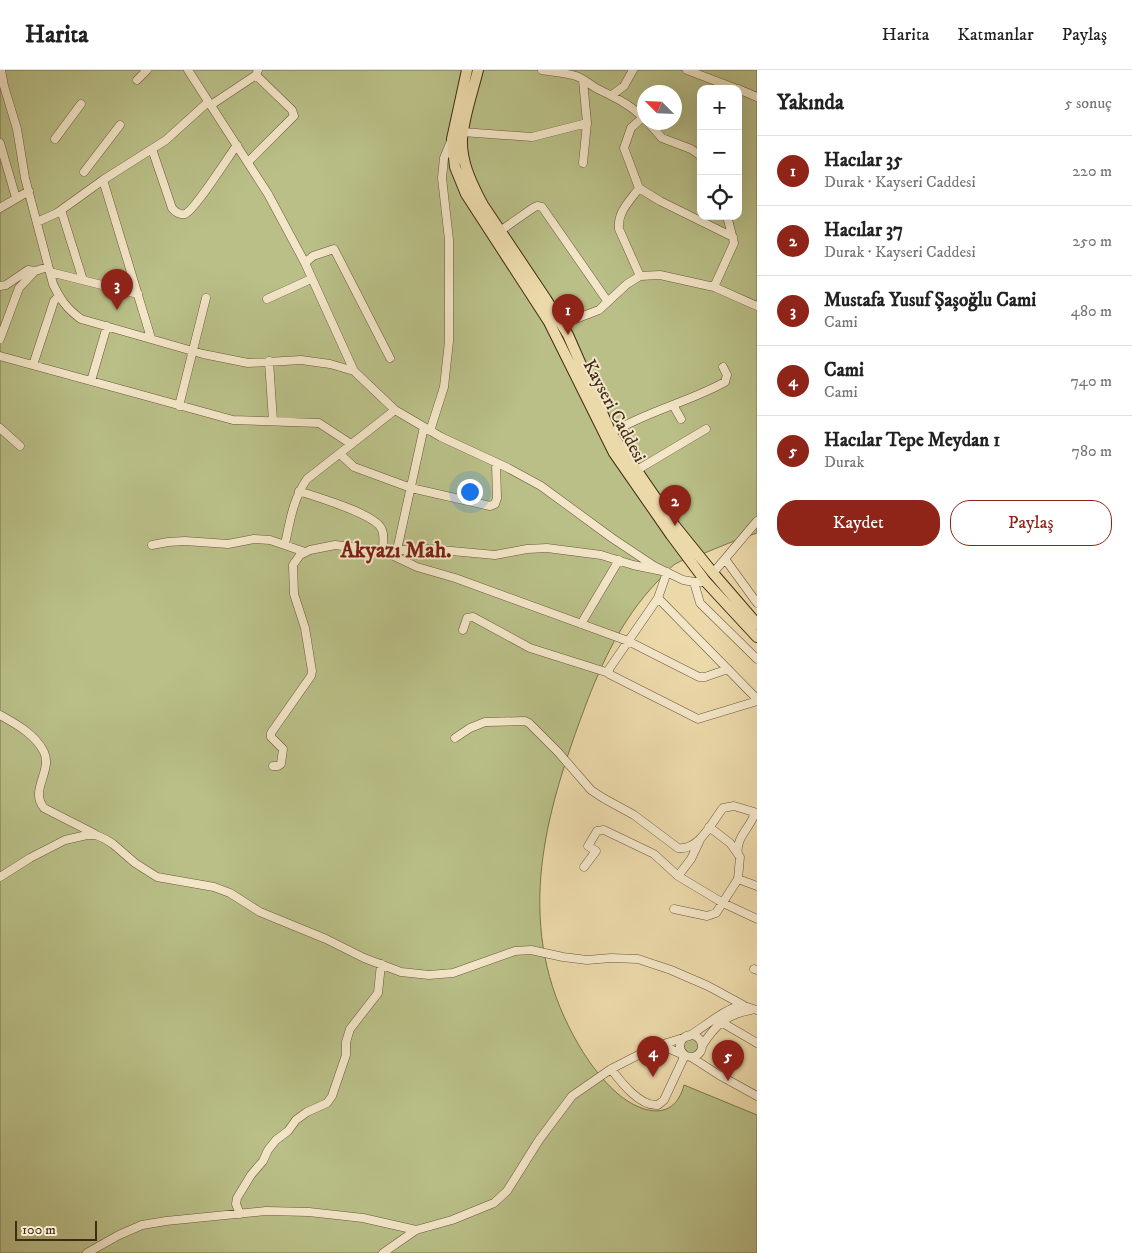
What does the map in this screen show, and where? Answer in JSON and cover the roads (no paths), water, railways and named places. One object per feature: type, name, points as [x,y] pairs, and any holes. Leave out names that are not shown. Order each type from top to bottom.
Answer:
[{"type":"main road","name":"Kayseri Caddesi","points":[[467,70],[452,139],[455,167],[466,194],[549,322],[614,453],[671,535],[757,624]]},
{"type":"main road","name":"Kayseri Caddesi","points":[[478,70],[462,132],[464,158],[474,188],[500,231],[562,324],[594,391],[611,433],[710,577],[757,637]]},
{"type":"street","points":[[1,70],[17,128],[29,191],[53,284],[58,296],[70,311],[81,318],[192,351],[248,363],[311,361],[354,371]]},
{"type":"street","points":[[137,80],[147,70]]},
{"type":"street","points":[[188,70],[268,194],[305,263],[354,371],[395,410],[474,454],[541,486],[612,538],[654,566],[682,580],[694,582],[710,577],[757,520]]},
{"type":"street","points":[[542,70],[575,76],[584,80],[595,88],[612,95],[637,114]]},
{"type":"street","points":[[612,95],[624,86],[633,70]]},
{"type":"street","points":[[687,70],[726,85]]},
{"type":"street","points":[[37,222],[61,210],[103,180],[166,140],[210,104],[257,72],[292,110],[294,116],[248,162]]},
{"type":"street","points":[[584,80],[587,123],[584,163]]},
{"type":"street","points":[[742,91],[757,97]]},
{"type":"street","points":[[56,139],[81,104]]},
{"type":"street","points":[[462,132],[532,137],[587,123]]},
{"type":"street","points":[[84,172],[120,125]]},
{"type":"street","points":[[637,125],[631,128],[624,148],[639,188],[660,201],[744,244]]},
{"type":"street","points":[[654,130],[662,138],[697,153]]},
{"type":"street","points":[[397,550],[427,429],[444,387],[448,341],[449,240],[442,178],[444,158],[452,139]]},
{"type":"street","points":[[0,143],[16,198]]},
{"type":"street","points":[[152,149],[172,208],[177,213],[183,214],[189,212],[201,198],[237,145]]},
{"type":"street","points":[[103,180],[151,338]]},
{"type":"street","points":[[639,188],[622,211],[618,223],[640,276]]},
{"type":"street","points":[[0,208],[29,191]]},
{"type":"street","points":[[500,231],[533,208],[537,206],[542,208],[608,302]]},
{"type":"street","points":[[61,210],[83,280]]},
{"type":"street","points":[[714,286],[734,243],[727,220]]},
{"type":"street","points":[[305,263],[313,256],[334,248],[390,358]]},
{"type":"street","points":[[0,286],[6,285],[28,270],[49,270],[138,294]]},
{"type":"street","points":[[0,339],[19,288],[35,271]]},
{"type":"street","points":[[562,324],[599,310],[640,276],[660,275],[714,286],[757,306]]},
{"type":"street","points":[[267,299],[312,279]]},
{"type":"street","points":[[33,365],[54,300],[58,296]]},
{"type":"street","points":[[179,406],[206,298]]},
{"type":"street","points":[[91,381],[108,326]]},
{"type":"street","points":[[0,356],[233,420],[319,422],[351,444]]},
{"type":"street","points":[[269,361],[272,421]]},
{"type":"street","points":[[611,433],[629,422],[725,382],[727,375],[723,367]]},
{"type":"street","points":[[673,405],[681,420]]},
{"type":"street","points":[[285,544],[293,507],[299,491],[307,479],[395,410]]},
{"type":"street","points":[[0,428],[20,446]]},
{"type":"street","points":[[637,470],[706,429]]},
{"type":"street","points":[[340,454],[354,467],[411,488],[490,506],[495,504],[497,498],[496,463]]},
{"type":"street","points":[[299,491],[360,513],[375,521],[382,529],[383,551]]},
{"type":"street","points":[[152,545],[168,542],[228,544],[254,539],[270,540],[304,552]]},
{"type":"street","points":[[273,766],[281,764],[282,749],[271,737],[271,733],[312,673],[305,628],[294,594],[293,565],[296,559],[304,552],[335,545],[383,551],[430,549],[496,555],[527,549],[547,548],[601,555],[667,572]]},
{"type":"street","points":[[383,551],[418,567],[455,578],[628,641],[699,677],[705,677],[728,669]]},
{"type":"street","points":[[725,559],[756,598],[740,605]]},
{"type":"street","points":[[582,624],[619,560]]},
{"type":"street","points":[[608,672],[658,598],[667,572]]},
{"type":"street","points":[[694,582],[700,602],[757,659]]},
{"type":"street","points":[[463,630],[467,618],[473,617],[530,648],[608,672],[612,677],[698,719],[757,700],[658,598]]},
{"type":"street","points":[[0,715],[29,733],[44,752],[46,764],[38,790],[39,800],[44,808],[96,835],[106,838],[135,863],[157,877],[214,887],[230,893],[260,912],[401,972],[429,975],[453,973],[514,951],[531,950],[587,960],[611,958],[638,959],[686,976],[743,1006],[755,1010]]},
{"type":"street","points":[[454,738],[470,728],[485,722],[525,721],[558,752],[591,790],[634,815],[678,848],[685,848],[700,839]]},
{"type":"street","points":[[674,909],[710,916],[716,914],[738,879],[740,857],[737,848],[740,838],[752,823],[756,813],[734,806],[723,808],[700,839],[691,859],[678,876]]},
{"type":"street","points":[[709,827],[730,843],[738,854]]},
{"type":"street","points":[[584,867],[596,852],[588,846],[597,831],[602,830],[654,854],[678,876],[723,903],[757,919]]},
{"type":"street","points":[[0,877],[30,858],[65,840],[96,835]]},
{"type":"street","points":[[738,879],[757,886]]},
{"type":"street","points":[[240,1214],[237,1209],[237,1198],[250,1175],[263,1161],[268,1150],[276,1140],[288,1131],[296,1120],[306,1112],[327,1103],[332,1096],[346,1055],[346,1042],[350,1029],[378,993],[381,964]]},
{"type":"street","points":[[383,1253],[416,1230],[452,1220],[494,1203],[507,1191],[539,1140],[572,1096],[611,1069],[654,1047],[688,1036],[704,1028],[731,1008],[743,1006]]},
{"type":"street","points":[[687,1056],[698,1055],[712,1030],[721,1022],[738,1012],[755,1010]]},
{"type":"street","points":[[721,1022],[757,1044]]},
{"type":"street","points":[[687,1056],[681,1045],[688,1036],[693,1035],[699,1039],[711,1067],[719,1076]]},
{"type":"street","points":[[654,1047],[670,1049],[687,1056],[757,1096]]},
{"type":"street","points":[[611,1069],[627,1089],[648,1103],[658,1105],[664,1100],[687,1056]]},
{"type":"street","points":[[86,1253],[142,1225],[266,1211],[308,1212],[363,1218],[416,1230]]},
{"type":"place","name":"Mustafa Yusuf Şaşoğlu Cami","points":[[117,310]]},
{"type":"place","name":"Hacılar 35","points":[[568,335]]},
{"type":"place","name":"Hacılar 37","points":[[675,526]]},
{"type":"place","name":"Cami","points":[[653,1077]]},
{"type":"place","name":"Hacılar Tepe Meydan 1","points":[[728,1081]]},
{"type":"district","name":"Akyazı Mah.","points":[[396,550]]}]
